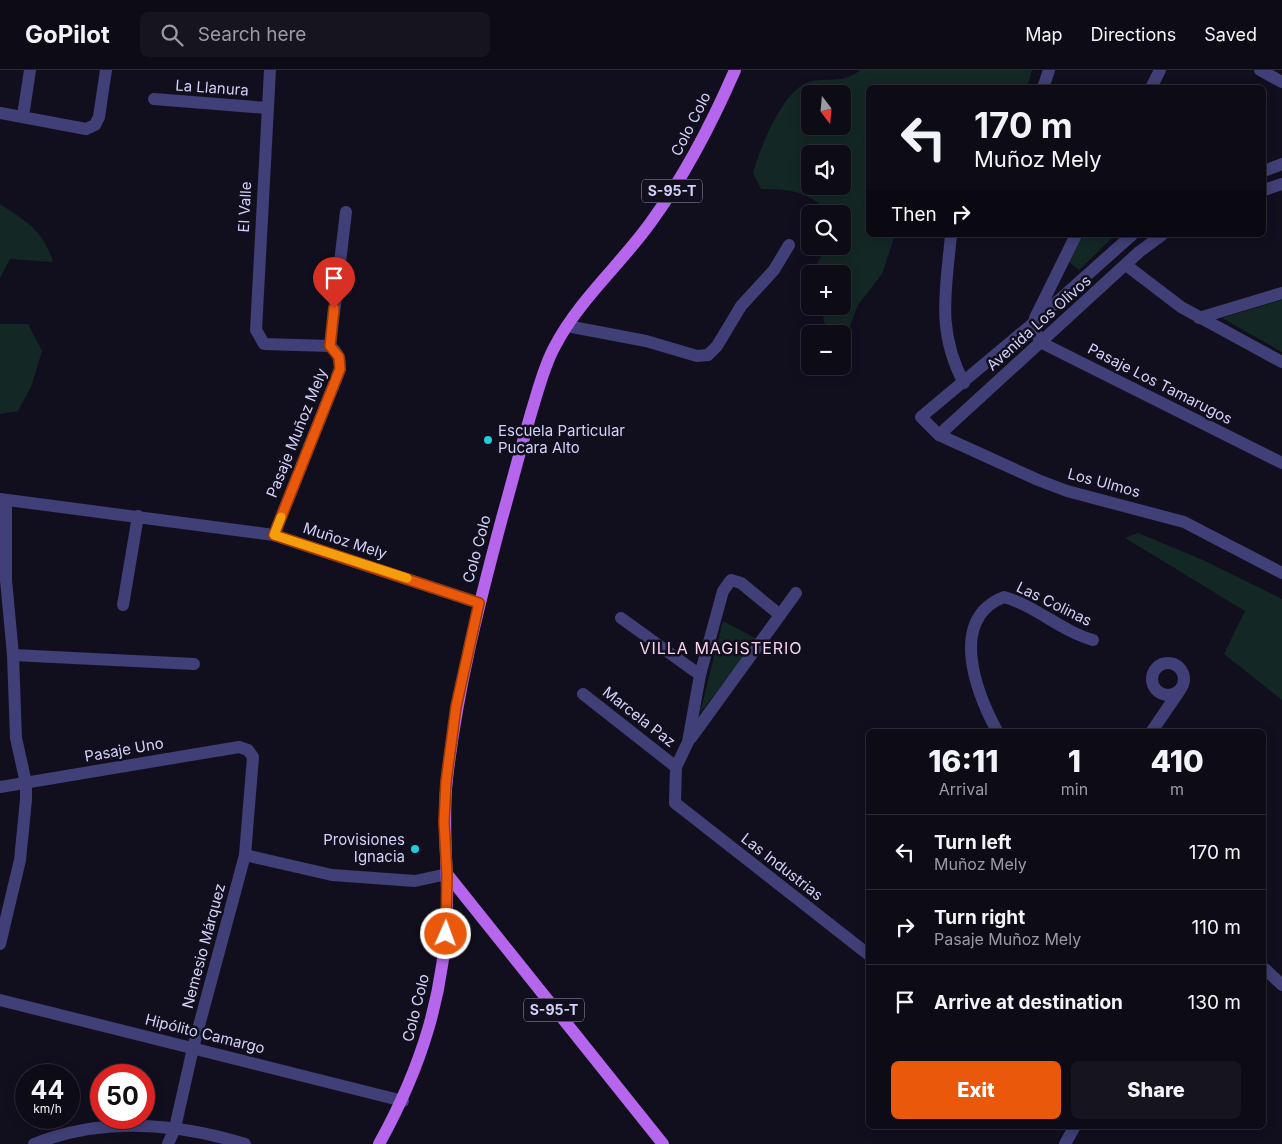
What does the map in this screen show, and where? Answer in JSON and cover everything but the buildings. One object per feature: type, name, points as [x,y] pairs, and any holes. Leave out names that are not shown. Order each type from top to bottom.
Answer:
[{"type":"main road","name":"Colo Colo","points":[[379,1144],[403,1101],[423,1048],[438,994],[446,934],[447,874],[444,822],[446,782],[456,707],[479,603],[535,399],[554,348],[567,326],[632,248],[667,199],[706,133],[735,70]]},
{"type":"main road","name":"S-95-T","points":[[447,874],[662,1144]]},
{"type":"street","points":[[23,116],[30,70]]},
{"type":"street","points":[[0,112],[86,128],[95,125],[99,117],[106,70]]},
{"type":"street","name":"El Valle","points":[[264,344],[258,335],[255,323],[270,70]]},
{"type":"street","points":[[1044,85],[1049,70]]},
{"type":"street","points":[[1152,85],[1160,70]]},
{"type":"street","points":[[1260,70],[1282,82]]},
{"type":"street","name":"La Llanura","points":[[154,99],[267,108]]},
{"type":"street","points":[[1266,169],[1282,164]]},
{"type":"street","points":[[1266,189],[1282,184]]},
{"type":"street","points":[[330,346],[346,212]]},
{"type":"street","points":[[951,237],[944,320],[949,349],[964,383]]},
{"type":"street","points":[[1042,343],[1031,325],[1075,237]]},
{"type":"street","name":"Avenida Los Olivos","points":[[921,417],[964,383],[1130,237]]},
{"type":"street","name":"Avenida Los Olivos","points":[[939,435],[1126,265],[1160,237]]},
{"type":"street","points":[[567,326],[646,341],[697,356],[708,355],[717,346],[741,306],[774,270],[789,245]]},
{"type":"street","points":[[1126,265],[1164,295],[1199,318],[1282,362]]},
{"type":"street","points":[[1199,318],[1282,293]]},
{"type":"street","name":"Pasaje Los Tamarugos","points":[[1042,343],[1282,463]]},
{"type":"street","name":"Pasaje Muñoz Mely","points":[[264,344],[330,346],[339,357],[340,369],[274,535]]},
{"type":"street","name":"Los Ulmos","points":[[921,417],[939,435],[1067,491],[1184,522],[1282,573]]},
{"type":"street","points":[[0,944],[20,860],[26,818],[26,783],[16,738],[13,654],[6,580],[3,500]]},
{"type":"street","name":"Muñoz Mely","points":[[3,500],[274,535],[479,603]]},
{"type":"street","points":[[123,606],[138,516]]},
{"type":"street","points":[[688,742],[700,674],[723,591],[731,580],[741,583],[780,614]]},
{"type":"street","points":[[676,767],[688,742],[796,593]]},
{"type":"street","name":"Las Colinas","points":[[996,729],[980,692],[970,652],[973,633],[986,608],[1004,598],[1016,601],[1080,636],[1093,640]]},
{"type":"street","points":[[621,618],[700,674]]},
{"type":"street","points":[[13,654],[194,664]]},
{"type":"street","points":[[1153,729],[1182,688]]},
{"type":"street","name":"Marcela Paz","points":[[583,694],[676,767]]},
{"type":"street","name":"Pasaje Uno","points":[[0,787],[239,747],[251,753]]},
{"type":"street","name":"Nemesio Márquez","points":[[168,1144],[175,1128],[245,855],[254,761],[251,753]]},
{"type":"street","name":"Las Industrias","points":[[676,767],[675,803],[866,953]]},
{"type":"street","points":[[245,855],[332,875],[415,881],[447,874]]},
{"type":"street","points":[[1266,970],[1282,984]]},
{"type":"street","name":"Hipólito Camargo","points":[[0,1000],[403,1101]]},
{"type":"street","points":[[34,1144],[108,1127],[175,1128],[245,1144]]},
{"type":"street","points":[[1065,1144],[1073,1129]]},
{"type":"green space","points":[[860,70],[1032,70],[1028,85],[866,85],[866,237],[894,237],[882,274],[858,305],[850,325],[826,325],[823,315],[851,315],[851,265],[816,265],[822,255],[851,255],[851,205],[821,205],[804,195],[851,195],[851,145],[801,145],[801,194],[761,189],[753,173],[767,134],[783,106],[801,86],[801,135],[851,135],[851,85],[802,85],[812,81],[849,77]]},
{"type":"green space","points":[[0,204],[33,228],[45,242],[53,262],[10,259],[0,278]]},
{"type":"green space","points":[[1082,237],[1113,237],[1079,270],[1069,262]]},
{"type":"green space","points":[[1282,300],[1282,352],[1222,318]]},
{"type":"green space","points":[[0,324],[28,324],[42,351],[31,387],[18,411],[0,414]]},
{"type":"green space","points":[[1138,533],[1203,560],[1282,599],[1282,700],[1224,654],[1245,611],[1125,538]]},
{"type":"green space","points":[[723,621],[757,639],[700,713]]},
{"type":"slow traffic","points":[[281,517],[274,535],[407,578]]},
{"type":"place","name":"Escuela Particular Pucara Alto","points":[[488,440]]},
{"type":"place","name":"Provisiones Ignacia","points":[[415,849]]},
{"type":"district","name":"VILLA MAGISTERIO","points":[[721,648]]},
{"type":"route","points":[[334,308],[330,346],[339,357],[340,369],[274,535],[479,603],[456,707],[446,782],[444,822],[447,874],[446,934]]}]
